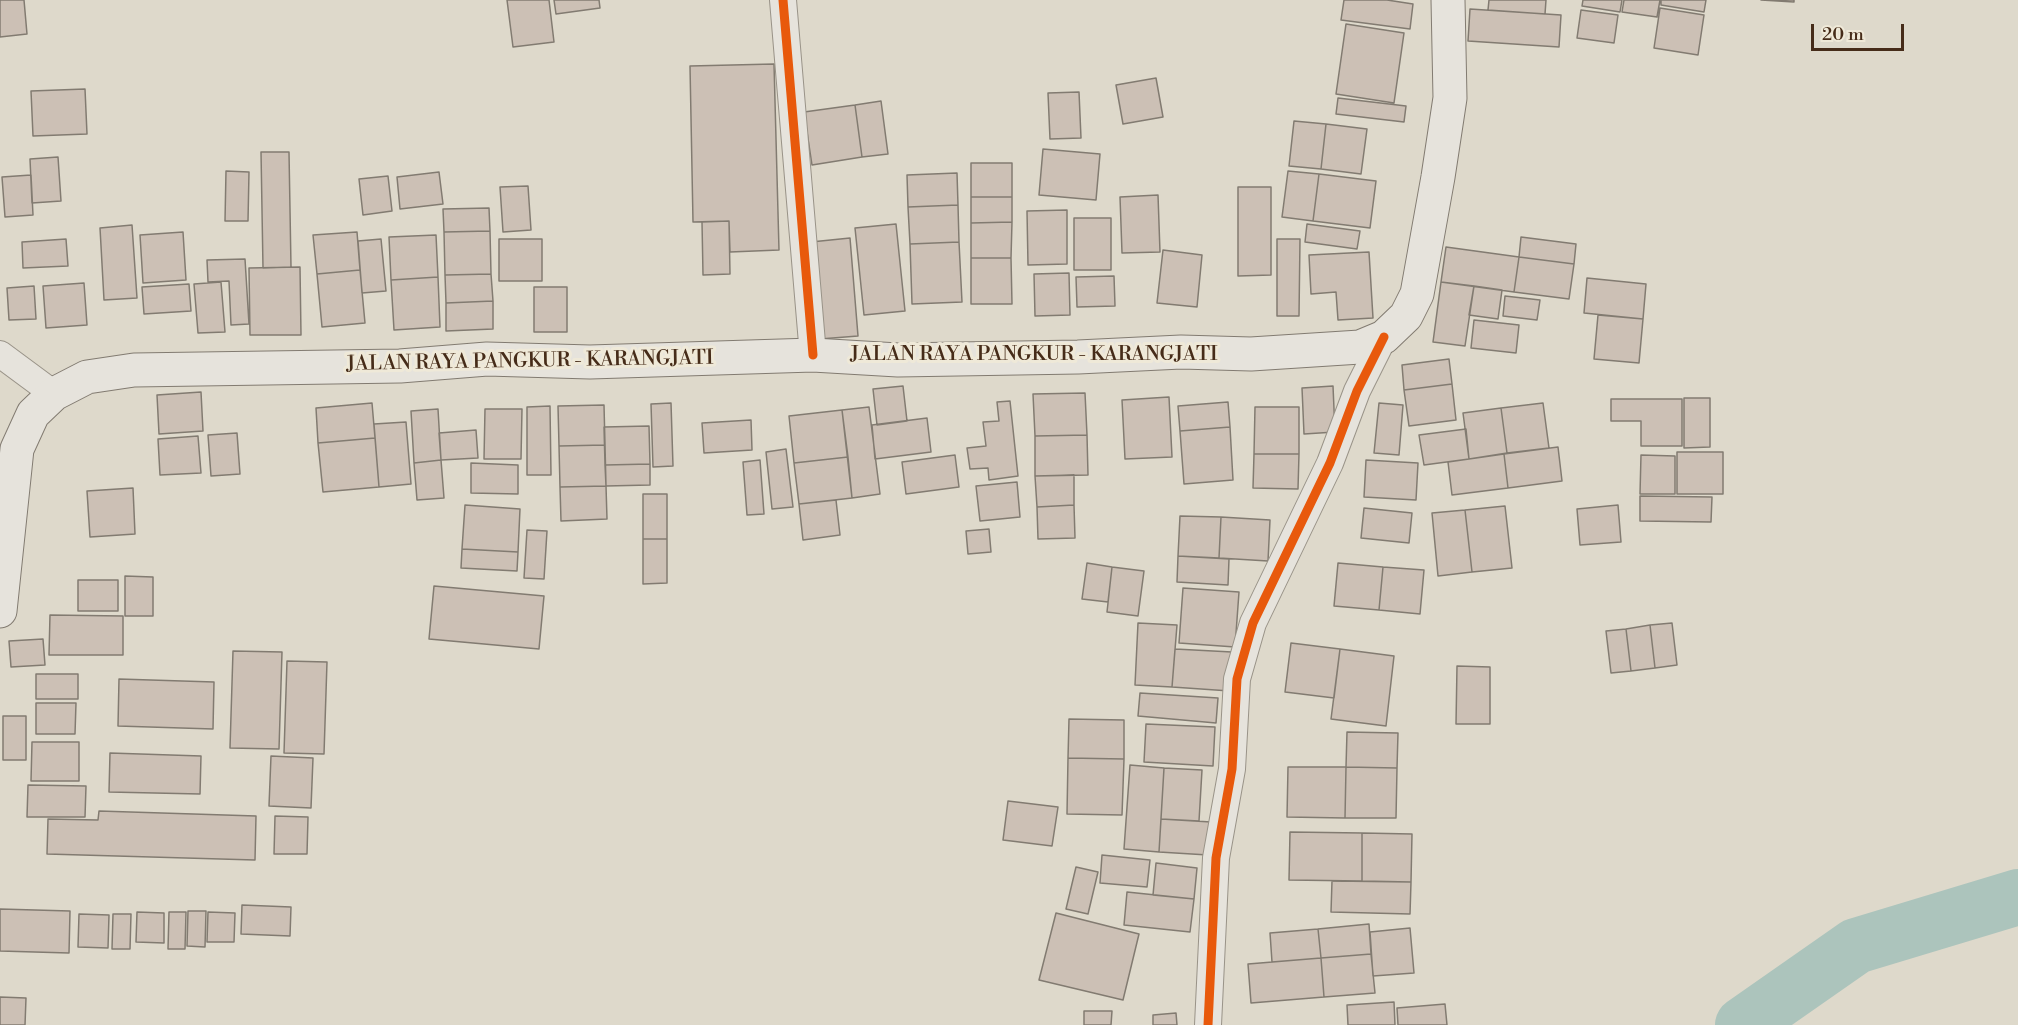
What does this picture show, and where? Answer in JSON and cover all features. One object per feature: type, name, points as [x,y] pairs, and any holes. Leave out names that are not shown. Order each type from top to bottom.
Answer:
[{"type":"main road","points":[[1384,337],[1406,316],[1418,294],[1450,98],[1448,0]]},
{"type":"main road","name":"JALAN RAYA PANGKUR - KARANGJATI","points":[[0,611],[17,448],[33,414],[54,394],[87,377],[134,370],[400,366],[487,359],[590,362],[813,355],[898,360],[1078,357],[1181,352],[1251,354],[1360,347],[1384,337]]},
{"type":"street","points":[[783,0],[813,355]]},
{"type":"street","points":[[1208,1025],[1215,858],[1232,769],[1237,679],[1253,623],[1330,463],[1357,391],[1384,337]]},
{"type":"street","points":[[0,354],[54,394]]},
{"type":"building","points":[[0,0],[24,0],[27,34],[0,37]]},
{"type":"building","points":[[507,0],[549,0],[554,42],[513,47]]},
{"type":"building","points":[[554,0],[599,0],[600,8],[556,14]]},
{"type":"building","points":[[1344,0],[1387,0],[1413,4],[1410,29],[1341,20]]},
{"type":"building","points":[[1489,0],[1546,0],[1545,14],[1488,10]]},
{"type":"building","points":[[1583,0],[1622,0],[1620,12],[1582,6]]},
{"type":"building","points":[[1624,0],[1660,0],[1657,17],[1622,12]]},
{"type":"building","points":[[1661,0],[1706,0],[1704,12],[1661,5]]},
{"type":"building","points":[[1761,0],[1794,0],[1794,2]]},
{"type":"building","points":[[1660,8],[1704,15],[1698,55],[1654,48]]},
{"type":"building","points":[[1470,9],[1561,15],[1559,47],[1468,41]]},
{"type":"building","points":[[1581,10],[1618,15],[1614,43],[1577,38]]},
{"type":"building","points":[[1346,24],[1404,33],[1394,103],[1336,94]]},
{"type":"building","points":[[774,64],[779,250],[730,252],[729,221],[693,222],[690,66]]},
{"type":"building","points":[[1156,78],[1163,117],[1123,124],[1116,85]]},
{"type":"building","points":[[85,89],[87,134],[33,136],[31,91]]},
{"type":"building","points":[[1079,92],[1081,138],[1050,139],[1048,93]]},
{"type":"building","points":[[1338,98],[1406,106],[1404,122],[1336,114]]},
{"type":"building","points":[[881,101],[888,154],[862,157],[855,105]]},
{"type":"building","points":[[855,105],[862,157],[812,165],[804,112]]},
{"type":"building","points":[[1294,121],[1326,124],[1321,169],[1289,166]]},
{"type":"building","points":[[1326,124],[1367,129],[1361,174],[1321,169]]},
{"type":"building","points":[[1043,149],[1100,154],[1096,200],[1039,195]]},
{"type":"building","points":[[261,152],[289,152],[291,267],[263,268]]},
{"type":"building","points":[[58,157],[61,201],[32,203],[30,159]]},
{"type":"building","points":[[971,163],[1012,163],[1012,197],[971,197]]},
{"type":"building","points":[[226,171],[249,172],[248,221],[225,221]]},
{"type":"building","points":[[1288,171],[1319,174],[1313,221],[1282,217]]},
{"type":"building","points":[[439,172],[443,204],[400,209],[397,177]]},
{"type":"building","points":[[957,173],[958,205],[908,207],[907,175]]},
{"type":"building","points":[[1319,174],[1376,181],[1370,228],[1313,221]]},
{"type":"building","points":[[31,175],[33,215],[5,217],[2,177]]},
{"type":"building","points":[[388,176],[392,211],[363,215],[359,179]]},
{"type":"building","points":[[528,186],[531,230],[503,232],[500,187]]},
{"type":"building","points":[[1238,187],[1271,187],[1271,275],[1238,276]]},
{"type":"building","points":[[1158,195],[1160,252],[1122,253],[1120,197]]},
{"type":"building","points":[[971,197],[1012,197],[1012,222],[971,223]]},
{"type":"building","points":[[958,205],[959,242],[910,244],[908,207]]},
{"type":"building","points":[[489,208],[490,231],[444,232],[443,209]]},
{"type":"building","points":[[1067,210],[1067,264],[1028,265],[1027,211]]},
{"type":"building","points":[[1074,218],[1111,218],[1111,270],[1074,270]]},
{"type":"building","points":[[729,221],[730,274],[703,275],[702,222]]},
{"type":"building","points":[[1012,222],[1011,258],[971,258],[971,223]]},
{"type":"building","points":[[896,224],[905,311],[864,315],[855,228]]},
{"type":"building","points":[[1307,224],[1360,231],[1357,249],[1305,242]]},
{"type":"building","points":[[132,225],[137,298],[104,300],[100,228]]},
{"type":"building","points":[[490,231],[491,274],[445,275],[444,232]]},
{"type":"building","points":[[183,232],[186,280],[143,283],[140,235]]},
{"type":"building","points":[[357,232],[360,270],[317,274],[313,235]]},
{"type":"building","points":[[436,235],[438,277],[391,280],[389,237]]},
{"type":"building","points":[[1521,237],[1576,244],[1574,264],[1519,257]]},
{"type":"building","points":[[850,238],[858,336],[820,339],[811,242]]},
{"type":"building","points":[[66,239],[68,266],[23,268],[22,242]]},
{"type":"building","points":[[381,239],[386,291],[362,293],[358,241]]},
{"type":"building","points":[[499,239],[542,239],[542,281],[499,281]]},
{"type":"building","points":[[1277,239],[1300,239],[1299,316],[1277,316]]},
{"type":"building","points":[[959,242],[962,302],[912,304],[910,244]]},
{"type":"building","points":[[1446,247],[1519,257],[1514,292],[1441,282]]},
{"type":"building","points":[[1163,250],[1202,255],[1197,307],[1157,303]]},
{"type":"building","points":[[1369,252],[1373,318],[1338,320],[1336,292],[1311,294],[1309,255]]},
{"type":"building","points":[[1519,257],[1574,264],[1569,299],[1514,292]]},
{"type":"building","points":[[971,258],[1011,258],[1012,304],[971,304]]},
{"type":"building","points":[[245,259],[249,324],[231,325],[229,281],[208,282],[207,260]]},
{"type":"building","points":[[300,267],[301,335],[250,335],[249,268]]},
{"type":"building","points":[[360,270],[365,323],[322,327],[317,274]]},
{"type":"building","points":[[1069,273],[1070,315],[1035,316],[1034,274]]},
{"type":"building","points":[[491,274],[493,301],[446,303],[445,275]]},
{"type":"building","points":[[1114,276],[1115,306],[1077,307],[1076,277]]},
{"type":"building","points":[[438,277],[440,327],[394,330],[391,280]]},
{"type":"building","points":[[1587,278],[1646,284],[1643,319],[1584,313]]},
{"type":"building","points":[[221,282],[225,332],[198,333],[194,284]]},
{"type":"building","points":[[1441,282],[1474,286],[1465,346],[1433,342]]},
{"type":"building","points":[[84,283],[87,325],[46,328],[43,286]]},
{"type":"building","points":[[189,284],[191,311],[144,314],[142,287]]},
{"type":"building","points":[[34,286],[36,319],[9,320],[7,288]]},
{"type":"building","points":[[1474,286],[1502,290],[1498,319],[1469,315]]},
{"type":"building","points":[[534,287],[567,287],[567,332],[534,332]]},
{"type":"building","points":[[1505,296],[1540,300],[1537,320],[1503,316]]},
{"type":"building","points":[[493,301],[493,329],[446,331],[446,303]]},
{"type":"building","points":[[1598,315],[1643,319],[1639,363],[1594,359]]},
{"type":"building","points":[[1474,320],[1519,325],[1516,353],[1471,348]]},
{"type":"building","points":[[1449,359],[1452,384],[1404,390],[1402,365]]},
{"type":"building","points":[[1452,384],[1456,420],[1409,426],[1404,390]]},
{"type":"building","points":[[903,386],[907,421],[877,425],[873,389]]},
{"type":"building","points":[[1333,386],[1335,432],[1304,434],[1302,388]]},
{"type":"building","points":[[201,392],[203,431],[159,434],[157,395]]},
{"type":"building","points":[[1085,393],[1087,435],[1035,436],[1033,394]]},
{"type":"building","points":[[1169,397],[1172,457],[1125,459],[1122,400]]},
{"type":"building","points":[[1684,398],[1710,398],[1710,447],[1684,448]]},
{"type":"building","points":[[1611,399],[1682,399],[1682,446],[1641,446],[1641,421],[1611,421]]},
{"type":"building","points":[[1010,401],[1018,476],[989,480],[988,468],[970,469],[967,448],[986,446],[983,422],[999,421],[997,402]]},
{"type":"building","points":[[1228,402],[1230,427],[1180,431],[1178,406]]},
{"type":"building","points":[[372,403],[375,438],[318,443],[316,408]]},
{"type":"building","points":[[671,403],[673,466],[653,467],[651,404]]},
{"type":"building","points":[[1379,403],[1403,405],[1399,455],[1374,453]]},
{"type":"building","points":[[1543,403],[1549,448],[1507,453],[1501,408]]},
{"type":"building","points":[[604,405],[605,445],[559,446],[558,406]]},
{"type":"building","points":[[550,406],[551,475],[527,475],[527,407]]},
{"type":"building","points":[[869,407],[880,494],[852,498],[842,410]]},
{"type":"building","points":[[1255,407],[1299,407],[1299,454],[1254,454]]},
{"type":"building","points":[[1501,408],[1507,453],[1469,459],[1463,413]]},
{"type":"building","points":[[438,409],[441,460],[414,463],[411,411]]},
{"type":"building","points":[[485,409],[522,409],[521,459],[484,459]]},
{"type":"building","points":[[842,410],[848,457],[794,463],[789,416]]},
{"type":"building","points":[[927,418],[931,452],[875,459],[872,425]]},
{"type":"building","points":[[751,420],[752,450],[704,453],[702,423]]},
{"type":"building","points":[[406,422],[411,484],[379,487],[374,424]]},
{"type":"building","points":[[649,426],[650,464],[605,465],[604,427]]},
{"type":"building","points":[[1230,427],[1233,480],[1184,484],[1180,431]]},
{"type":"building","points":[[1466,429],[1469,459],[1424,465],[1419,435]]},
{"type":"building","points":[[476,430],[478,458],[441,460],[439,433]]},
{"type":"building","points":[[237,433],[240,474],[211,476],[208,435]]},
{"type":"building","points":[[1087,435],[1088,475],[1035,476],[1035,436]]},
{"type":"building","points":[[198,436],[201,473],[160,475],[158,439]]},
{"type":"building","points":[[375,438],[379,487],[323,492],[318,443]]},
{"type":"building","points":[[605,445],[606,486],[560,487],[559,446]]},
{"type":"building","points":[[1558,447],[1562,481],[1508,488],[1504,454]]},
{"type":"building","points":[[786,449],[793,507],[772,509],[766,452]]},
{"type":"building","points":[[1677,452],[1723,452],[1723,494],[1677,494]]},
{"type":"building","points":[[1254,454],[1299,454],[1298,489],[1253,488]]},
{"type":"building","points":[[1504,454],[1508,488],[1452,495],[1448,462]]},
{"type":"building","points":[[955,455],[959,487],[906,494],[902,462]]},
{"type":"building","points":[[1641,455],[1675,456],[1675,494],[1640,494]]},
{"type":"building","points":[[848,457],[852,498],[799,504],[794,463]]},
{"type":"building","points":[[441,460],[444,498],[417,500],[414,463]]},
{"type":"building","points":[[760,460],[764,514],[747,515],[743,462]]},
{"type":"building","points":[[1366,460],[1418,463],[1416,500],[1364,497]]},
{"type":"building","points":[[471,463],[518,465],[518,494],[471,493]]},
{"type":"building","points":[[650,464],[650,485],[606,486],[605,465]]},
{"type":"building","points":[[1074,475],[1074,505],[1037,507],[1035,476]]},
{"type":"building","points":[[1017,482],[1020,517],[980,521],[976,486]]},
{"type":"building","points":[[606,486],[607,519],[561,521],[560,487]]},
{"type":"building","points":[[133,488],[135,534],[90,537],[87,491]]},
{"type":"building","points":[[643,494],[667,494],[667,539],[643,539]]},
{"type":"building","points":[[1640,496],[1712,497],[1711,522],[1640,521]]},
{"type":"building","points":[[836,500],[840,535],[803,540],[799,504]]},
{"type":"building","points":[[465,505],[520,509],[518,552],[462,549]]},
{"type":"building","points":[[1074,505],[1075,538],[1038,539],[1037,507]]},
{"type":"building","points":[[1618,505],[1621,542],[1580,545],[1577,509]]},
{"type":"building","points":[[1505,506],[1512,568],[1472,572],[1465,510]]},
{"type":"building","points":[[1364,508],[1412,513],[1409,543],[1361,538]]},
{"type":"building","points":[[1465,510],[1472,572],[1438,576],[1432,513]]},
{"type":"building","points":[[1180,516],[1221,517],[1219,558],[1178,556]]},
{"type":"building","points":[[1221,517],[1270,520],[1268,561],[1219,558]]},
{"type":"building","points":[[989,529],[991,552],[968,554],[966,531]]},
{"type":"building","points":[[527,530],[547,531],[544,579],[524,578]]},
{"type":"building","points":[[643,539],[667,539],[667,583],[643,584]]},
{"type":"building","points":[[462,549],[518,552],[517,571],[461,568]]},
{"type":"building","points":[[1178,556],[1229,559],[1228,585],[1177,582]]},
{"type":"building","points":[[1087,563],[1112,567],[1108,602],[1082,599]]},
{"type":"building","points":[[1338,563],[1383,567],[1379,610],[1334,606]]},
{"type":"building","points":[[1112,567],[1144,571],[1138,616],[1107,612]]},
{"type":"building","points":[[1383,567],[1424,570],[1420,614],[1379,610]]},
{"type":"building","points":[[125,576],[153,577],[153,616],[125,616]]},
{"type":"building","points":[[78,580],[118,580],[118,611],[78,611]]},
{"type":"building","points":[[434,586],[544,596],[539,649],[429,639]]},
{"type":"building","points":[[1183,588],[1239,592],[1235,647],[1179,643]]},
{"type":"building","points":[[50,615],[123,616],[123,655],[49,655]]},
{"type":"building","points":[[1138,623],[1177,625],[1172,687],[1135,685]]},
{"type":"building","points":[[1672,623],[1677,665],[1655,668],[1650,625]]},
{"type":"building","points":[[1650,625],[1655,668],[1631,671],[1626,629]]},
{"type":"building","points":[[1626,629],[1631,671],[1611,673],[1606,631]]},
{"type":"building","points":[[43,639],[45,665],[11,667],[9,641]]},
{"type":"building","points":[[1291,643],[1340,649],[1334,698],[1285,692]]},
{"type":"building","points":[[1175,649],[1232,652],[1230,691],[1172,687]]},
{"type":"building","points":[[1340,649],[1394,656],[1386,726],[1331,719]]},
{"type":"building","points":[[233,651],[282,652],[279,749],[230,748]]},
{"type":"building","points":[[287,661],[327,662],[324,754],[284,753]]},
{"type":"building","points":[[1457,666],[1490,667],[1490,724],[1456,724]]},
{"type":"building","points":[[36,674],[78,674],[78,699],[36,699]]},
{"type":"building","points":[[119,679],[214,682],[213,729],[118,726]]},
{"type":"building","points":[[1140,693],[1218,698],[1216,723],[1138,716]]},
{"type":"building","points":[[36,703],[76,703],[75,734],[36,734]]},
{"type":"building","points":[[3,716],[26,716],[26,760],[3,760]]},
{"type":"building","points":[[1069,719],[1124,720],[1124,759],[1068,758]]},
{"type":"building","points":[[1146,724],[1215,727],[1213,766],[1144,762]]},
{"type":"building","points":[[1347,732],[1398,733],[1397,768],[1346,767]]},
{"type":"building","points":[[32,742],[79,742],[79,781],[31,781]]},
{"type":"building","points":[[110,753],[201,756],[200,794],[109,792]]},
{"type":"building","points":[[271,756],[313,758],[311,808],[269,806]]},
{"type":"building","points":[[1068,758],[1124,759],[1122,815],[1067,814]]},
{"type":"building","points":[[1130,765],[1164,768],[1159,852],[1124,849]]},
{"type":"building","points":[[1288,767],[1346,767],[1345,818],[1287,817]]},
{"type":"building","points":[[1346,767],[1397,768],[1396,818],[1345,818]]},
{"type":"building","points":[[1164,768],[1202,770],[1199,821],[1161,819]]},
{"type":"building","points":[[28,785],[86,786],[85,817],[27,817]]},
{"type":"building","points":[[1008,801],[1058,807],[1052,846],[1003,840]]},
{"type":"building","points":[[99,811],[256,816],[255,860],[47,854],[48,819],[98,820]]},
{"type":"building","points":[[275,816],[308,817],[307,854],[274,854]]},
{"type":"building","points":[[1161,819],[1211,822],[1208,855],[1159,852]]},
{"type":"building","points":[[1290,832],[1362,833],[1362,881],[1289,880]]},
{"type":"building","points":[[1362,833],[1412,834],[1411,882],[1362,881]]},
{"type":"building","points":[[1102,855],[1150,860],[1147,887],[1100,883]]},
{"type":"building","points":[[1156,863],[1197,868],[1194,899],[1153,895]]},
{"type":"building","points":[[1076,867],[1098,872],[1088,914],[1066,909]]},
{"type":"building","points":[[1332,881],[1411,882],[1410,914],[1331,912]]},
{"type":"building","points":[[1127,892],[1194,899],[1190,932],[1124,925]]},
{"type":"building","points":[[242,905],[291,907],[290,936],[241,934]]},
{"type":"building","points":[[0,909],[70,911],[69,953],[0,951]]},
{"type":"building","points":[[188,911],[206,911],[205,947],[187,946]]},
{"type":"building","points":[[137,912],[164,913],[164,943],[136,942]]},
{"type":"building","points":[[169,912],[186,912],[185,949],[168,949]]},
{"type":"building","points":[[208,912],[235,913],[234,942],[207,942]]},
{"type":"building","points":[[1056,913],[1139,934],[1123,1000],[1039,980]]},
{"type":"building","points":[[79,914],[109,915],[108,948],[78,947]]},
{"type":"building","points":[[113,914],[131,914],[130,949],[112,949]]},
{"type":"building","points":[[1369,924],[1371,954],[1321,958],[1318,929]]},
{"type":"building","points":[[1410,928],[1414,973],[1373,976],[1370,932]]},
{"type":"building","points":[[1318,929],[1321,958],[1272,962],[1270,933]]},
{"type":"building","points":[[1371,954],[1375,993],[1324,997],[1321,958]]},
{"type":"building","points":[[1321,958],[1324,997],[1251,1003],[1248,964]]},
{"type":"building","points":[[0,997],[26,998],[25,1025],[0,1025]]},
{"type":"building","points":[[1394,1002],[1395,1025],[1348,1025],[1347,1005]]},
{"type":"building","points":[[1445,1004],[1447,1025],[1398,1025],[1397,1008]]},
{"type":"building","points":[[1084,1011],[1112,1011],[1111,1025],[1084,1025]]},
{"type":"building","points":[[1176,1013],[1177,1025],[1153,1025],[1153,1015]]},
{"type":"waterway","points":[[1743,1025],[1856,946],[2018,897]]},
{"type":"cycle path","points":[[783,0],[813,355]]},
{"type":"cycle path","points":[[1208,1025],[1216,858],[1232,769],[1237,679],[1253,623],[1330,463],[1357,391],[1384,337]]}]
